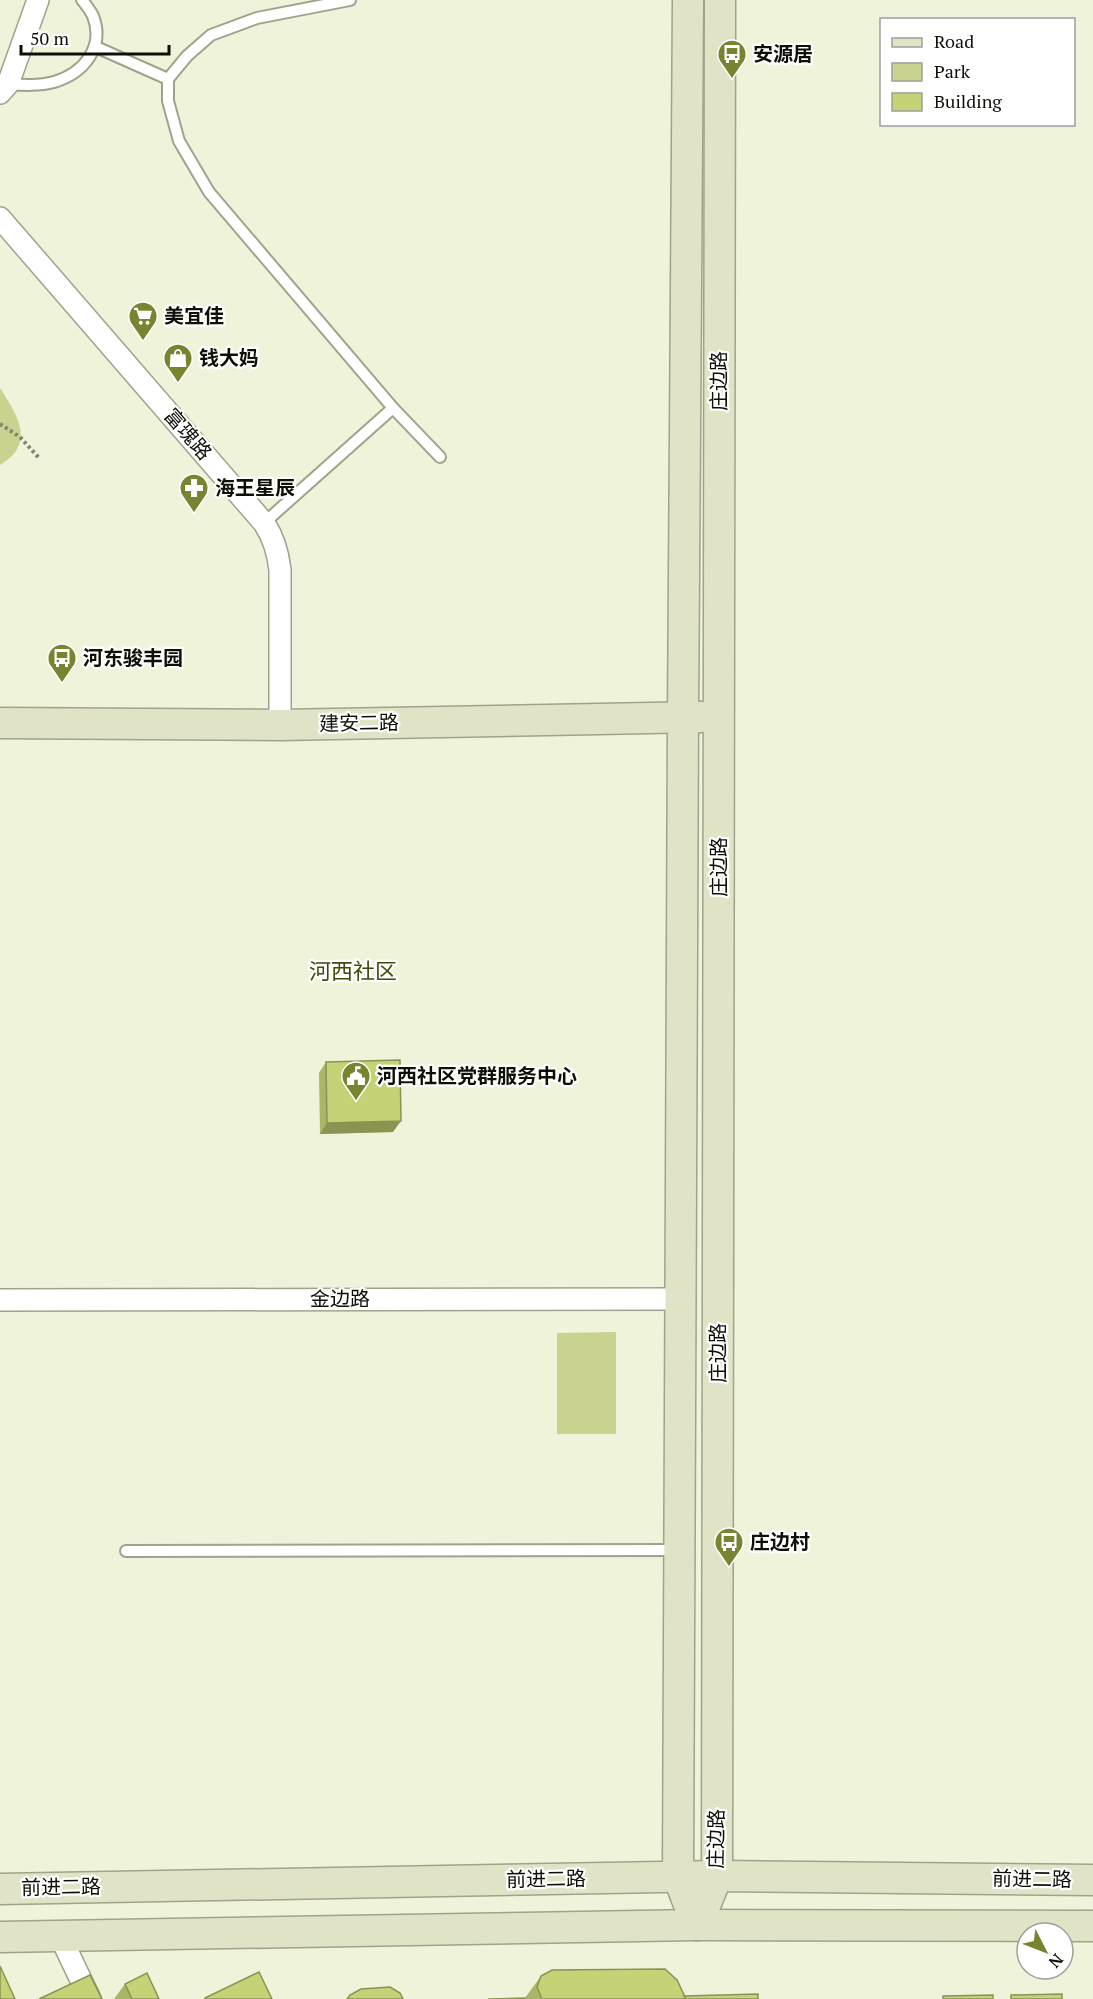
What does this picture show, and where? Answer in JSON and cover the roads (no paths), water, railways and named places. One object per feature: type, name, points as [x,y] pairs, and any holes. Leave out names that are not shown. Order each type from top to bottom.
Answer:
[{"type":"main road","name":"庄边路","points":[[688,0],[678,1876],[697,1925]]},
{"type":"main road","name":"庄边路","points":[[697,1925],[717,1875],[720,0]]},
{"type":"main road","name":"建安二路","points":[[0,723],[280,724],[719,717]]},
{"type":"main road","name":"前进二路","points":[[0,1889],[717,1875],[1093,1880]]},
{"type":"main road","points":[[0,1936],[697,1925],[1093,1926]]},
{"type":"street","points":[[4,89],[38,0]]},
{"type":"street","name":"富瑰路","points":[[0,218],[273,536],[280,570],[280,724]]},
{"type":"street","name":"金边路","points":[[0,1300],[680,1299]]},
{"type":"street","points":[[60,1935],[90,1999]]},
{"type":"lane","points":[[4,89],[53,82],[71,75],[86,62],[96,47],[96,33],[92,15],[82,0]]},
{"type":"lane","points":[[350,0],[257,18],[212,35],[187,56],[168,79],[168,101],[179,141],[209,192],[393,408],[440,457]]},
{"type":"lane","points":[[96,47],[168,79]]},
{"type":"lane","points":[[264,523],[393,408]]},
{"type":"lane","points":[[126,1551],[680,1550]]},
{"type":"place","name":"安源居","points":[[732,80]]},
{"type":"place","name":"美宜佳","points":[[143,342]]},
{"type":"place","name":"钱大妈","points":[[178,384]]},
{"type":"place","name":"海王星辰","points":[[194,514]]},
{"type":"place","name":"河东骏丰园","points":[[62,684]]},
{"type":"place","name":"河西社区党群服务中心","points":[[356,1102]]},
{"type":"place","name":"庄边村","points":[[729,1568]]},
{"type":"district","name":"河西社区","points":[[353,971]]}]
